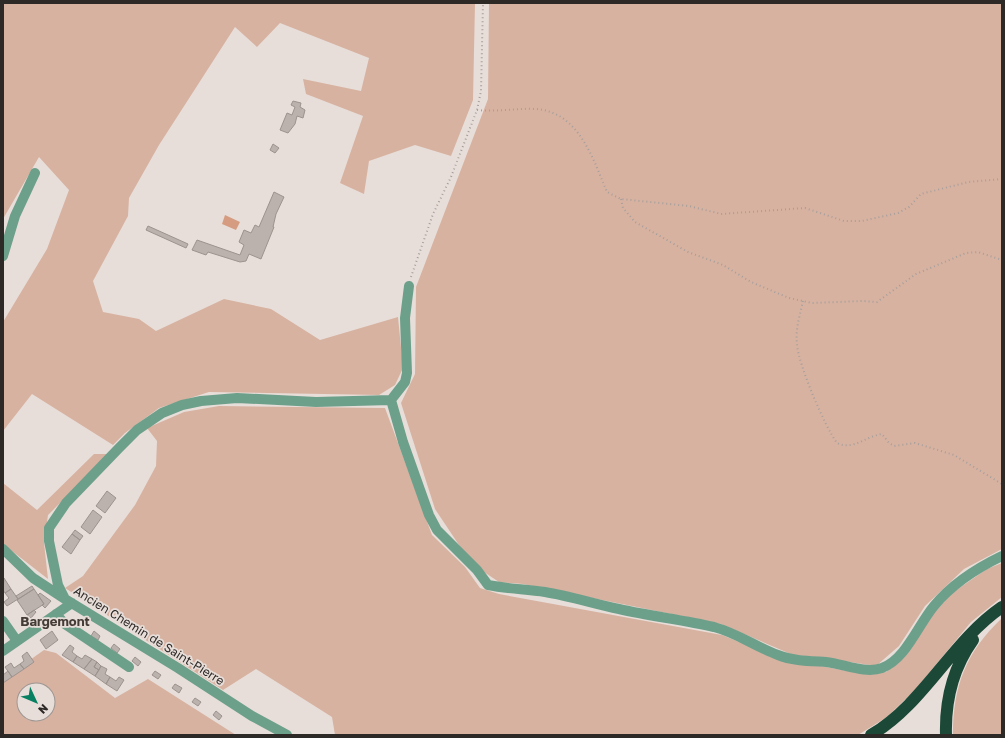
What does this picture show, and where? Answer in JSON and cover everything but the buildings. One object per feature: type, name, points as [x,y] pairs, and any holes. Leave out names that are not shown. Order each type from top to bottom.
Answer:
[{"type":"highway","points":[[871,735],[899,713],[979,625],[1002,607]]},
{"type":"highway","points":[[946,735],[948,702],[959,664],[979,633],[1002,611]]},
{"type":"street","points":[[3,256],[15,216],[34,173]]},
{"type":"street","points":[[391,400],[404,382],[407,373],[405,318],[408,286]]},
{"type":"street","points":[[3,651],[56,614],[69,601],[58,585],[48,541],[49,528],[66,503],[119,448],[137,430],[162,413],[188,403],[237,398],[316,402],[391,400]]},
{"type":"street","points":[[391,400],[423,500],[437,530],[477,570],[488,585],[545,592],[619,609],[716,627],[778,655],[797,660],[828,662],[872,670],[883,667],[895,661],[907,647],[919,626],[935,605],[958,583],[982,566],[1002,556]]},
{"type":"street","name":"Ancien Chemin de Saint-Pierre","points":[[3,549],[34,578],[69,601],[252,716],[287,735]]},
{"type":"street","points":[[56,614],[65,624],[129,667]]},
{"type":"street","points":[[3,621],[17,641]]},
{"type":"path","points":[[408,286],[433,214],[456,164],[478,110],[481,91],[483,3]]},
{"type":"path","points":[[478,110],[534,109],[552,113],[565,119],[579,133],[591,153],[607,192],[621,199],[689,206],[721,214],[805,208],[844,222],[862,221],[898,213],[909,207],[921,194],[968,182],[1002,179]]},
{"type":"path","points":[[621,199],[628,216],[643,228],[688,252],[723,265],[751,282],[789,298],[803,301],[826,304],[858,301],[877,302],[916,274],[966,253],[978,252],[1002,260]]},
{"type":"path","points":[[803,301],[796,343],[818,406],[838,443],[849,446],[875,435],[882,434],[889,443],[894,446],[915,443],[954,455],[1002,484]]},
{"type":"shaded area","points":[[3,3],[475,3],[473,100],[451,156],[415,145],[369,161],[364,194],[340,183],[363,116],[306,94],[303,79],[361,91],[369,58],[280,23],[257,47],[235,27],[159,145],[129,198],[128,216],[93,281],[103,312],[139,319],[156,331],[224,299],[271,309],[320,340],[398,317],[403,368],[395,385],[379,395],[209,392],[159,408],[125,433],[113,445],[32,394],[3,431],[3,322],[47,249],[69,190],[39,157],[3,219]]},
{"type":"shaded area","points":[[489,3],[1002,3],[1002,549],[964,569],[925,606],[899,646],[876,666],[793,655],[721,624],[523,584],[499,582],[484,572],[463,551],[435,509],[401,403],[415,374],[416,287],[488,99]]},
{"type":"shaded area","points":[[225,215],[240,222],[236,230],[222,224]]},
{"type":"shaded area","points":[[219,406],[385,408],[432,535],[465,567],[480,588],[499,594],[722,635],[790,663],[820,666],[865,674],[886,672],[897,664],[927,621],[952,593],[987,569],[1002,563],[1002,597],[971,622],[915,690],[887,717],[858,735],[335,735],[332,717],[256,669],[223,690],[65,588],[83,576],[135,505],[156,466],[157,441],[147,428],[184,412]]},
{"type":"shaded area","points":[[94,454],[109,454],[48,515],[44,543],[48,579],[3,544],[3,483],[37,510]]},
{"type":"shaded area","points":[[1002,618],[1002,735],[953,735],[956,701],[959,685],[964,671],[979,644]]},
{"type":"shaded area","points":[[44,650],[56,653],[115,698],[148,679],[236,735],[3,735],[3,679]]},
{"type":"district","name":"Bargemont","points":[[55,621]]}]
